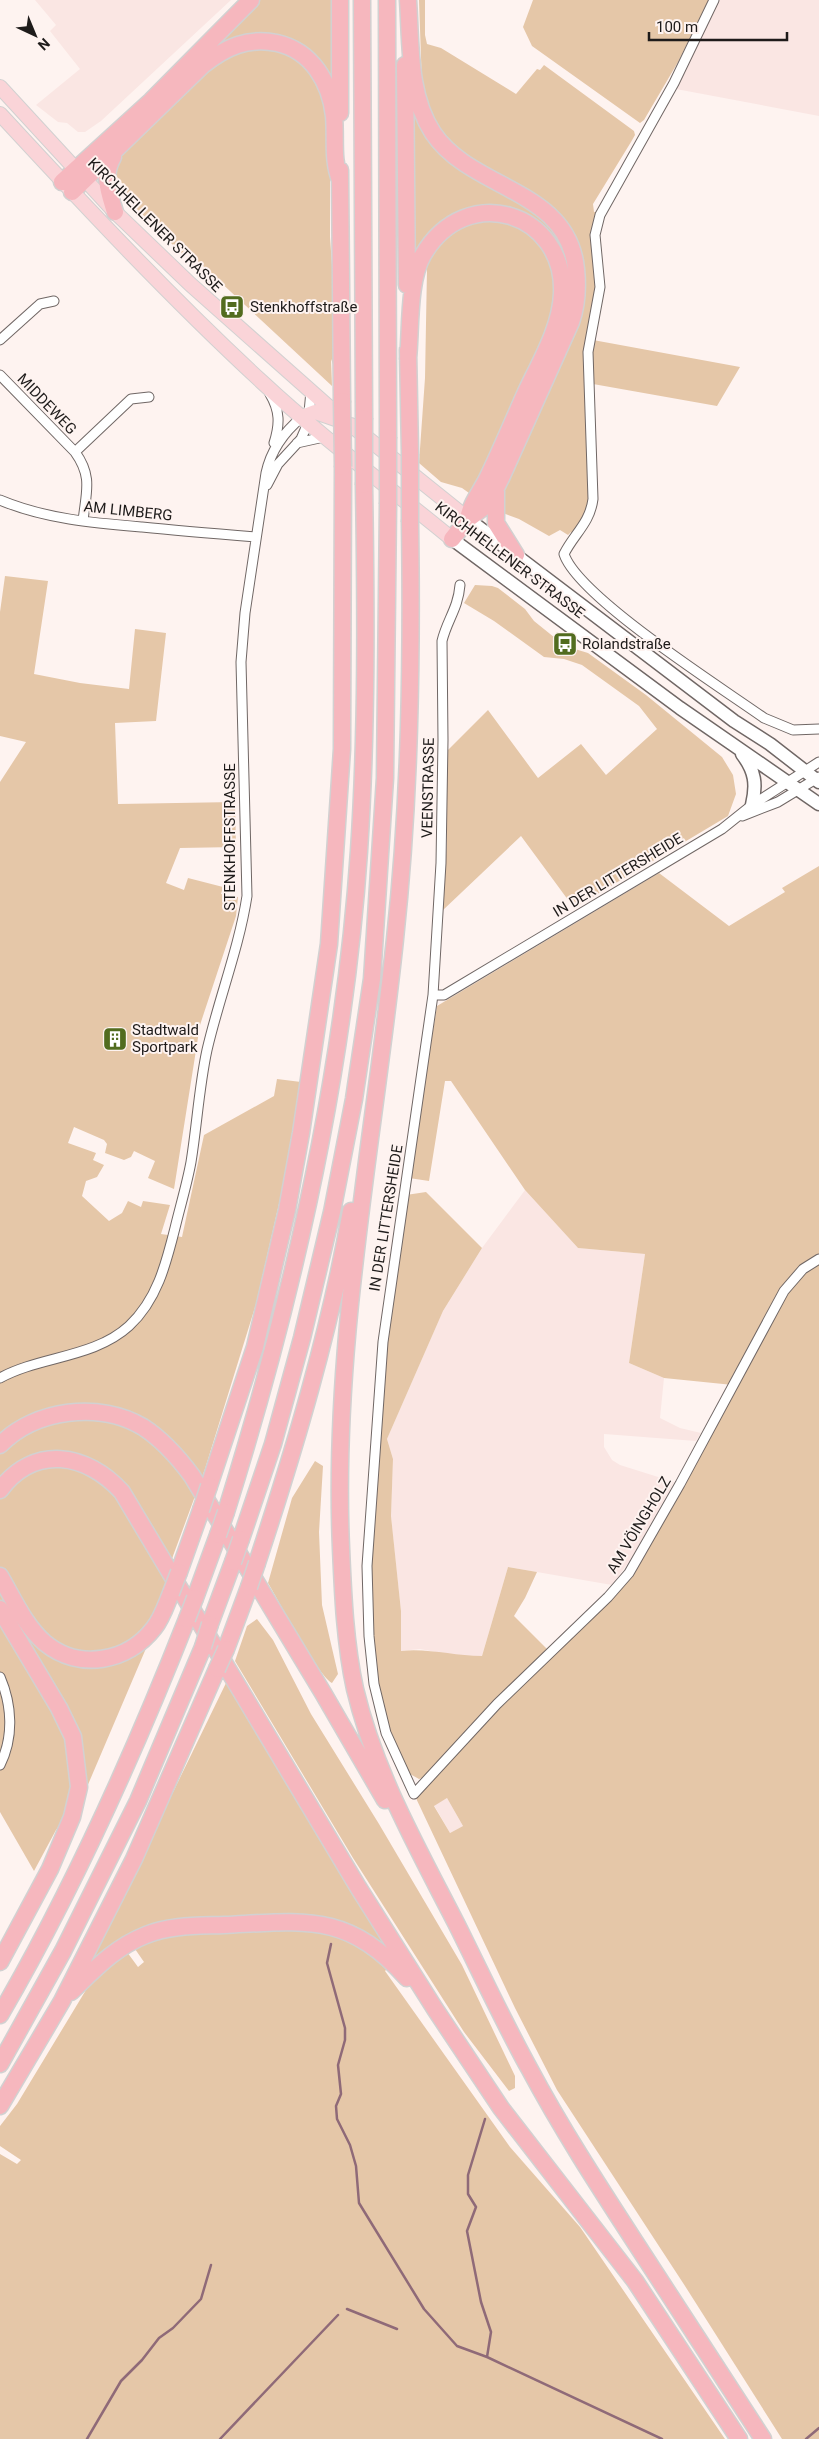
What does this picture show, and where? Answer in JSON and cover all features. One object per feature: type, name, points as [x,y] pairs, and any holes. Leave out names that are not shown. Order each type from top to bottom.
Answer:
[{"type":"highway","points":[[67,187],[81,175],[251,0]]},
{"type":"highway","points":[[0,2015],[105,1816],[141,1735],[196,1598],[226,1512],[268,1372],[308,1203],[333,1064],[346,976],[358,852],[366,608],[364,485],[347,416],[340,180],[340,0]]},
{"type":"highway","points":[[0,1576],[29,1624],[41,1639],[58,1651],[85,1660],[113,1657],[138,1644],[161,1618],[201,1510],[259,1329],[287,1210],[309,1081],[329,944],[337,848],[342,750],[343,467],[347,416],[362,0]]},
{"type":"highway","points":[[0,2064],[67,1942],[134,1810],[202,1647],[241,1540],[281,1415],[302,1338],[332,1212],[354,1099],[372,980],[386,778],[388,504],[387,0]]},
{"type":"highway","points":[[408,0],[404,138],[412,647],[408,781],[396,935],[360,1213],[341,1397],[339,1499],[342,1567],[347,1634],[354,1686],[370,1742],[394,1800],[528,2066],[579,2154],[763,2439]]},
{"type":"highway","points":[[408,0],[412,67],[424,118],[448,151],[466,165],[540,206],[560,227],[569,243],[576,262],[577,301],[571,322],[496,489],[483,510],[468,519],[452,539]]},
{"type":"highway","points":[[81,175],[115,153],[193,75],[214,57],[237,44],[260,41],[282,44],[298,51],[306,57],[321,75],[332,105],[334,164],[340,180]]},
{"type":"highway","points":[[115,153],[108,166],[106,178],[115,212]]},
{"type":"highway","points":[[408,359],[416,271],[423,255],[444,229],[456,220],[472,214],[503,214],[528,225],[546,241],[558,265],[562,281],[559,311],[542,358],[487,479],[470,508],[468,519]]},
{"type":"highway","points":[[496,489],[496,523],[516,555]]},
{"type":"highway","points":[[0,2106],[62,2001],[134,1859],[224,1671],[226,1649],[249,1587],[300,1426],[328,1320],[349,1223],[387,1010]]},
{"type":"highway","points":[[308,1203],[309,1081]]},
{"type":"highway","points":[[0,1445],[18,1430],[55,1414],[95,1412],[128,1420],[142,1427],[176,1455],[200,1489],[323,1692],[357,1755],[433,1878]]},
{"type":"highway","points":[[0,1490],[17,1472],[42,1461],[73,1460],[102,1472],[122,1492],[224,1671],[435,2009],[501,2108],[635,2281],[739,2439]]},
{"type":"highway","points":[[0,1609],[73,1737],[79,1787],[72,1817],[50,1869],[0,1962]]},
{"type":"highway","points":[[62,2001],[104,1959],[146,1934],[180,1927],[302,1921],[340,1928],[365,1940],[392,1962],[435,2009]]},
{"type":"main road","name":"KIRCHHELLENER STRASSE","points":[[0,87],[115,212],[196,291],[310,392],[347,416],[468,519],[734,722],[770,744],[818,780]]},
{"type":"main road","name":"KIRCHHELLENER STRASSE","points":[[0,114],[110,233],[263,383],[307,417],[324,437],[514,587],[819,804]]},
{"type":"main road","name":"KIRCHHELLENER STRASSE","points":[[307,417],[321,413],[347,416]]},
{"type":"main road","points":[[738,748],[754,773],[755,789],[752,805]]},
{"type":"street","name":"KIRCHHELLENER STRASSE","points":[[714,0],[674,83],[604,203],[598,220],[596,235],[600,288],[588,352],[593,499],[584,528],[564,554],[567,563],[602,601],[764,718],[794,730],[819,729]]},
{"type":"street","points":[[0,340],[40,304],[54,301]]},
{"type":"street","name":"MIDDEWEG","points":[[0,375],[75,452],[85,466],[87,484],[83,521]]},
{"type":"street","name":"KIRCHHELLENER STRASSE","points":[[263,383],[278,408],[279,415],[278,428],[269,456]]},
{"type":"street","name":"STENKHOFFSTRASSE","points":[[265,490],[278,464],[297,443],[307,417],[310,392]]},
{"type":"street","name":"MIDDEWEG","points":[[75,452],[131,399],[149,397]]},
{"type":"street","name":"STENKHOFFSTRASSE","points":[[0,1378],[110,1339],[128,1327],[141,1314],[161,1279],[191,1164],[207,1052],[216,1013],[242,924],[247,896],[241,662],[245,613],[269,456],[286,432],[307,417]]},
{"type":"street","points":[[297,443],[324,437]]},
{"type":"street","name":"AM LIMBERG","points":[[0,500],[22,509],[83,521],[256,537]]},
{"type":"street","name":"VEENSTRASSE","points":[[433,995],[441,863],[442,641],[444,630],[459,602],[460,586]]},
{"type":"street","points":[[804,771],[819,762]]},
{"type":"street","name":"IN DER LITTERSHEIDE","points":[[739,817],[759,811],[793,786],[804,771]]},
{"type":"street","name":"IN DER LITTERSHEIDE","points":[[414,1794],[386,1733],[374,1684],[369,1636],[367,1566],[383,1342],[433,995],[444,995],[739,817],[752,805],[793,786],[818,780]]},
{"type":"street","name":"AM VÖINGHOLZ","points":[[414,1794],[498,1704],[608,1597],[629,1573],[680,1484],[784,1291],[803,1270],[819,1258]]},
{"type":"street","points":[[0,1677],[7,1696],[10,1724],[6,1748],[0,1765]]},
{"type":"shaded area","points":[[35,0],[231,0],[101,121],[85,132],[78,132],[67,123],[58,122],[36,105],[80,69],[50,31],[56,25]]},
{"type":"shaded area","points":[[257,0],[332,0],[336,89],[325,70],[247,37],[130,129]]},
{"type":"shaded area","points":[[419,0],[425,0],[425,35],[427,44],[441,48],[516,94],[537,69],[540,70],[544,65],[634,131],[635,135],[593,204],[594,212],[597,212],[595,294],[584,348],[589,507],[574,535],[571,532],[568,535],[560,530],[549,536],[519,519],[503,513],[504,489],[569,340],[570,236],[478,167],[446,140],[431,115],[422,86]]},
{"type":"shaded area","points":[[533,0],[709,0],[678,62],[644,120],[640,123],[532,46],[523,27]]},
{"type":"shaded area","points":[[718,0],[819,0],[819,116],[676,89]]},
{"type":"shaded area","points":[[244,47],[288,51],[317,76],[330,125],[330,237],[335,307],[335,370],[331,359],[332,386],[187,251],[184,256],[130,202],[125,196],[122,183],[112,171],[120,155],[203,71]]},
{"type":"shaded area","points":[[414,105],[426,129],[535,208],[565,246],[572,291],[559,252],[489,209],[415,257]]},
{"type":"shaded area","points":[[493,220],[518,226],[535,238],[551,261],[556,299],[538,350],[475,487],[469,493],[462,488],[441,482],[419,463],[425,378],[427,269],[425,269],[436,248],[452,234],[470,225]]},
{"type":"shaded area","points":[[593,340],[740,367],[717,406],[593,384]]},
{"type":"shaded area","points":[[5,576],[48,581],[34,674],[80,683],[129,689],[135,629],[166,633],[156,721],[115,723],[118,804],[235,802],[236,847],[180,848],[166,883],[184,890],[188,878],[223,887],[221,894],[238,897],[236,916],[200,1025],[174,1189],[148,1178],[155,1161],[134,1151],[131,1157],[124,1160],[105,1153],[107,1144],[104,1140],[74,1127],[68,1143],[96,1153],[93,1160],[104,1165],[97,1177],[86,1181],[82,1196],[109,1221],[122,1213],[128,1201],[141,1207],[143,1201],[170,1205],[161,1234],[182,1237],[204,1135],[274,1096],[277,1079],[301,1082],[281,1195],[256,1304],[205,1469],[173,1556],[150,1639],[84,1794],[56,1830],[34,1871],[0,1812],[0,782],[26,742],[0,736],[0,612]]},
{"type":"shaded area","points":[[475,585],[498,588],[525,609],[534,621],[565,646],[588,653],[646,695],[722,757],[733,775],[736,794],[728,816],[574,908],[521,836],[442,911],[447,842],[447,751],[488,710],[538,778],[581,744],[606,775],[657,729],[639,706],[582,665],[564,659],[544,657],[494,621],[464,603]]},
{"type":"shaded area","points":[[819,866],[819,2439],[782,2439],[557,2090],[515,2008],[414,1794],[629,1573],[733,1385],[664,1378],[629,1363],[645,1254],[578,1248],[525,1190],[451,1081],[445,1081],[429,1181],[409,1178],[437,1006],[659,873],[729,926],[785,892],[782,888]],"holes":[[[447,1798],[463,1826],[450,1833],[434,1806]]]},
{"type":"shaded area","points":[[525,1190],[578,1248],[645,1254],[629,1363],[664,1378],[660,1418],[680,1428],[701,1433],[696,1441],[604,1434],[604,1447],[612,1460],[620,1465],[674,1482],[631,1559],[612,1585],[508,1567],[482,1656],[457,1656],[420,1649],[400,1651],[401,1611],[391,1516],[393,1459],[387,1439],[443,1311],[482,1248]]},
{"type":"shaded area","points":[[426,1192],[482,1248],[443,1311],[387,1439],[393,1459],[391,1516],[401,1611],[401,1651],[411,1650],[482,1656],[508,1567],[537,1572],[514,1616],[547,1649],[486,1710],[425,1777],[419,1779],[410,1774],[392,1739],[386,1720],[374,1661],[370,1585],[379,1405],[406,1195]]},
{"type":"shaded area","points":[[315,1461],[323,1466],[319,1532],[322,1605],[338,1674],[332,1683],[325,1677],[308,1652],[268,1583],[292,1498]]},
{"type":"shaded area","points":[[257,1619],[273,1640],[311,1714],[379,1824],[462,1965],[515,2076],[515,2088],[509,2091],[464,2032],[353,1858],[235,1661],[247,1626]]},
{"type":"shaded area","points":[[226,1683],[287,1780],[389,1951],[357,1927],[343,1923],[183,1921],[91,1961]]},
{"type":"shaded area","points":[[447,1798],[463,1826],[450,1833],[434,1805]]},
{"type":"shaded area","points":[[298,1926],[334,1931],[389,1967],[385,1971],[510,2147],[580,2227],[725,2439],[0,2439],[0,2154],[17,2164],[21,2160],[0,2146],[0,2126],[17,2104],[89,1985],[113,1962],[127,1952],[138,1967],[144,1962],[135,1949],[173,1936],[215,1930]]},
{"type":"waterway","points":[[331,1944],[327,1963],[345,2028],[345,2040],[338,2065],[341,2094],[336,2106],[337,2119],[350,2145],[356,2166],[359,2203],[424,2309],[457,2346],[487,2357],[662,2439]]},
{"type":"waterway","points":[[485,2119],[468,2175],[468,2194],[476,2207],[467,2231],[481,2302],[491,2332],[487,2357]]},
{"type":"waterway","points":[[87,2439],[121,2381],[142,2360],[159,2338],[173,2328],[201,2299],[211,2265]]},
{"type":"waterway","points":[[347,2309],[397,2329]]},
{"type":"waterway","points":[[220,2439],[338,2315]]},
{"type":"waterway","points":[[806,2439],[819,2428]]},
{"type":"place","name":"Stenkhoffstraße","points":[[232,307]]},
{"type":"place","name":"Rolandstraße","points":[[565,644]]},
{"type":"place","name":"Stadtwald Sportpark","points":[[115,1039]]}]
